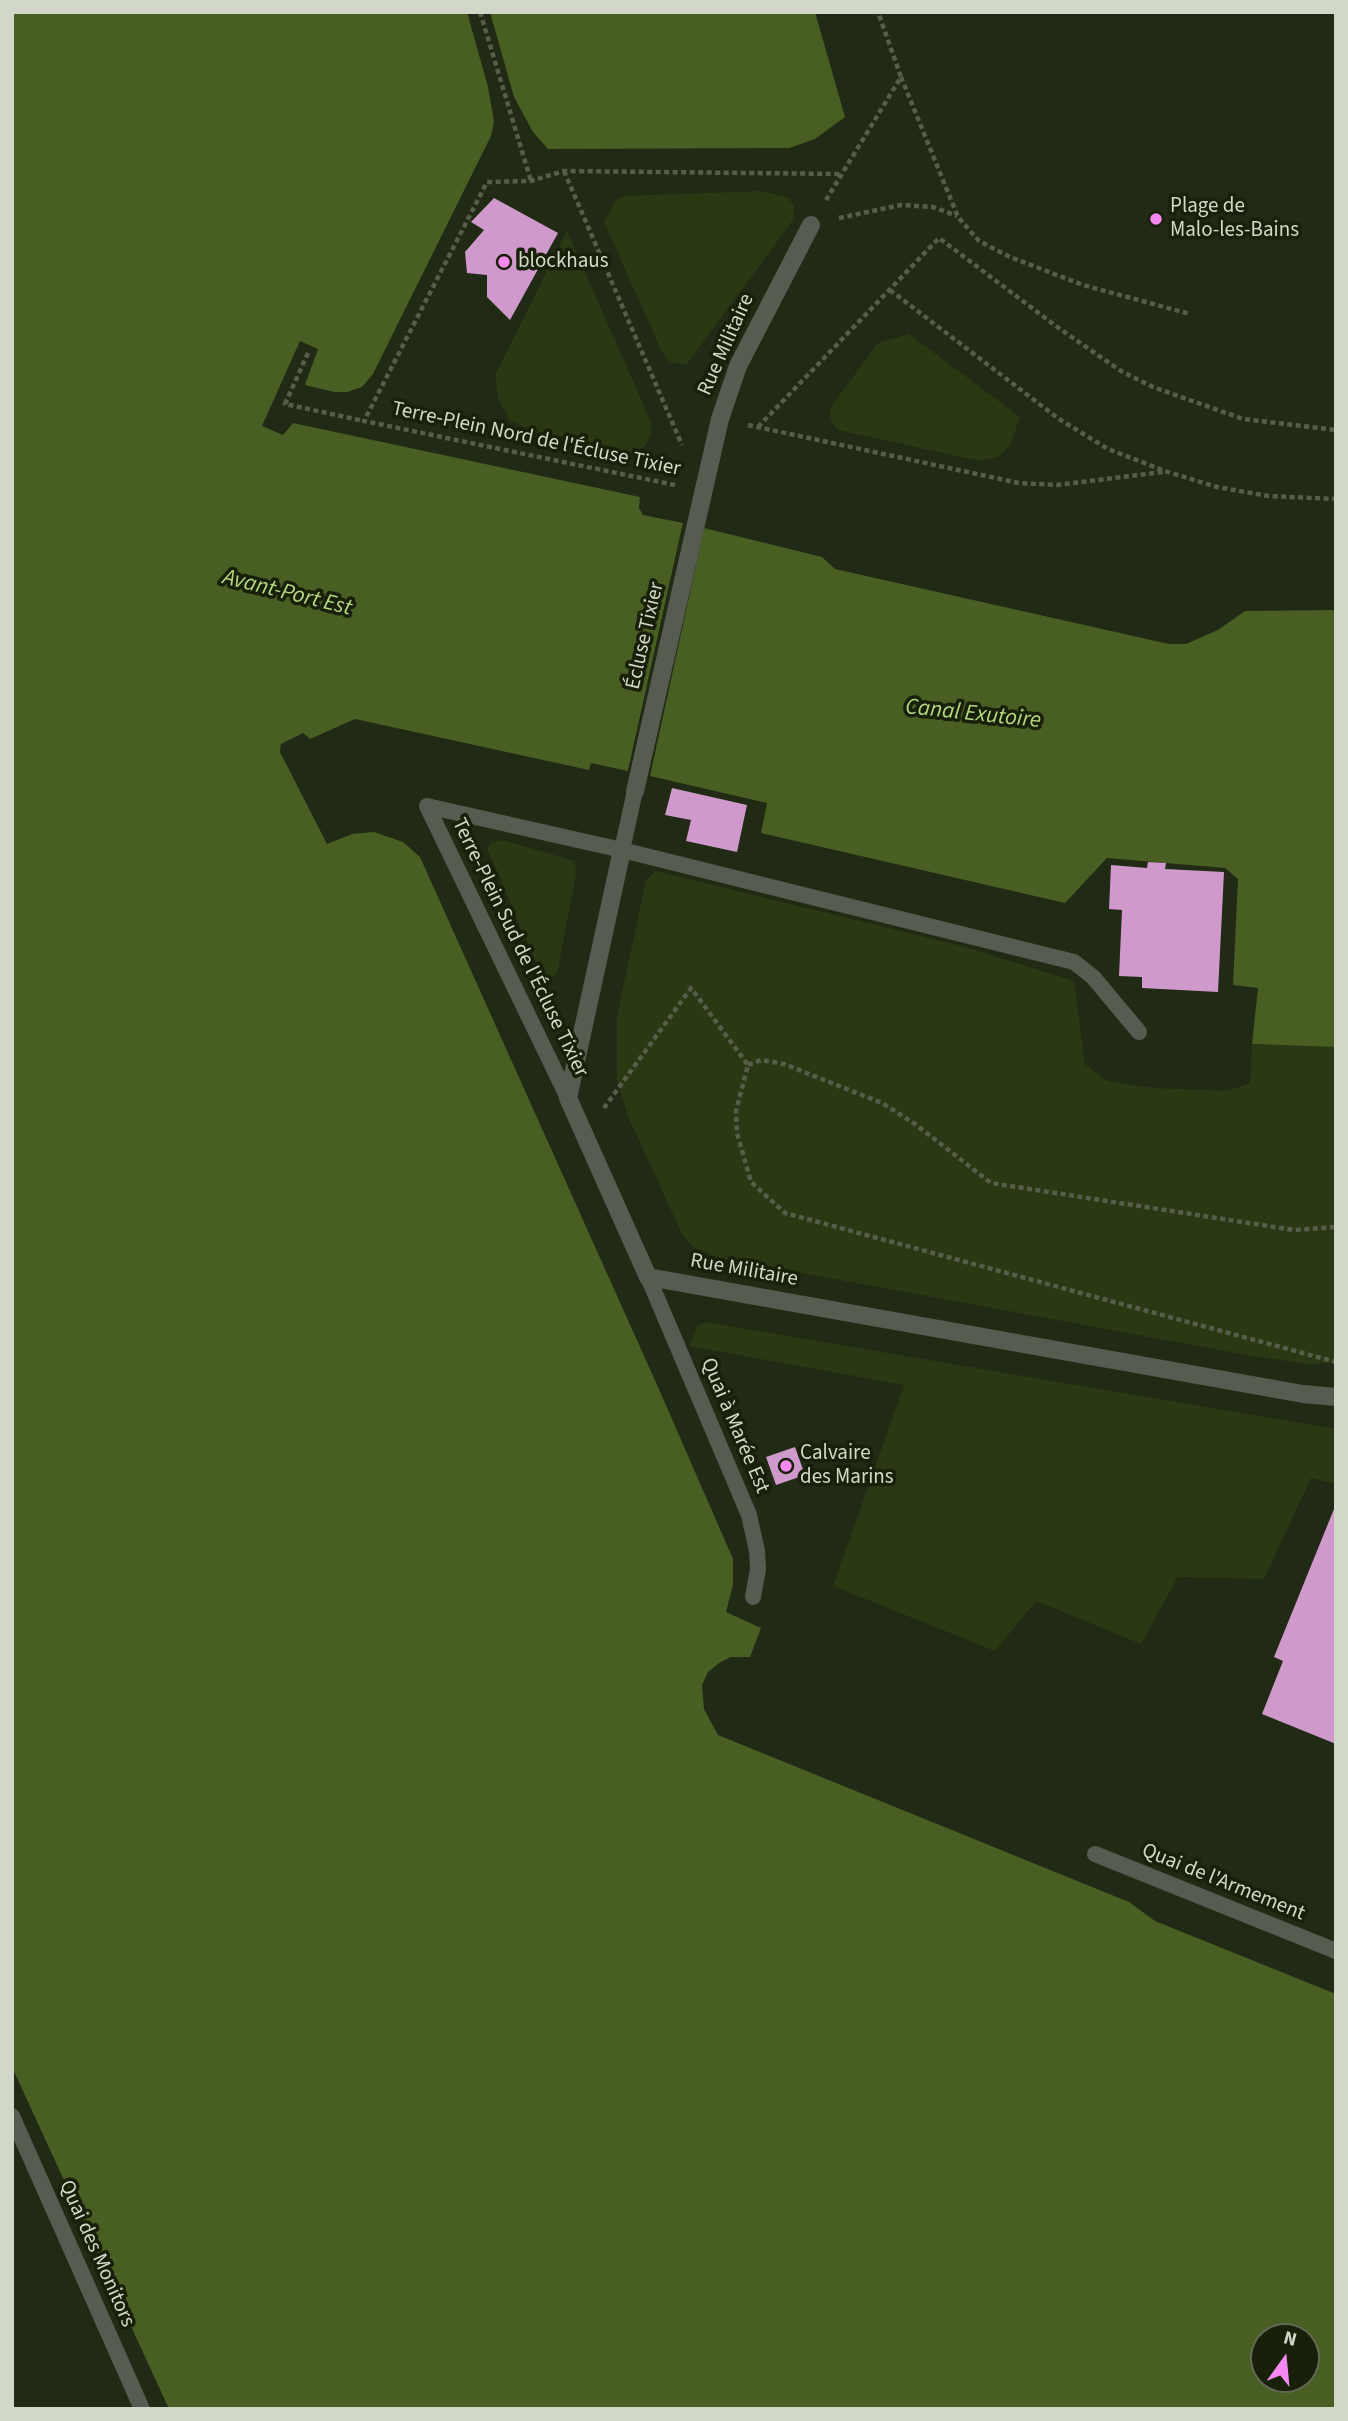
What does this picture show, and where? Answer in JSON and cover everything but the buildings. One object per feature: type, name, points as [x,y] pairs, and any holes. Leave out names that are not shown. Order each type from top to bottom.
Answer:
[{"type":"street","name":"Rue Militaire","points":[[702,490],[720,419],[738,366],[811,225]]},
{"type":"street","name":"Écluse Tixier","points":[[635,791],[702,490]]},
{"type":"street","points":[[622,850],[568,1098],[648,1277]]},
{"type":"street","name":"Rue Militaire","points":[[648,1277],[1303,1394],[1336,1397]]},
{"type":"lane","points":[[635,791],[622,850],[1074,962],[1093,977],[1139,1032]]},
{"type":"lane","name":"Terre-Plein Sud de l'Écluse Tixier","points":[[568,1098],[427,806],[622,850]]},
{"type":"lane","name":"Quai à Marée Est","points":[[648,1277],[749,1515],[758,1569],[753,1597]]},
{"type":"lane","name":"Quai de l'Armement","points":[[1096,1854],[1336,1951]]},
{"type":"lane","name":"Quai des Monitors","points":[[12,2116],[142,2409]]},
{"type":"path","points":[[480,12],[531,181]]},
{"type":"path","points":[[878,12],[901,77],[958,217],[979,241],[1010,257],[1108,293],[1190,313]]},
{"type":"path","points":[[811,225],[901,77]]},
{"type":"path","name":"Terre-Plein Nord de l'Écluse Tixier","points":[[564,172],[702,490]]},
{"type":"path","name":"Terre-Plein Nord de l'Écluse Tixier","points":[[702,490],[364,421],[487,182],[531,181],[564,172],[842,174]]},
{"type":"path","points":[[811,225],[901,205],[933,207],[958,217]]},
{"type":"path","points":[[758,427],[939,238],[1060,329],[1121,371],[1153,387],[1243,419],[1336,430]]},
{"type":"path","points":[[890,290],[1082,436],[1166,471],[1244,492],[1336,499]]},
{"type":"path","points":[[308,353],[285,404],[364,421]]},
{"type":"path","points":[[720,419],[1019,483],[1057,485],[1166,471]]},
{"type":"path","points":[[585,1134],[691,988],[748,1065]]},
{"type":"path","points":[[748,1065],[761,1060],[784,1064],[882,1103],[915,1124],[991,1183],[1294,1230],[1336,1227]]},
{"type":"path","points":[[748,1065],[736,1111],[737,1133],[751,1182],[785,1213],[1336,1362]]},
{"type":"shaded area","points":[[761,191],[787,197],[794,205],[793,220],[687,364],[670,363],[662,352],[604,222],[614,203],[623,196]]},
{"type":"shaded area","points":[[567,231],[651,422],[651,434],[645,446],[630,453],[525,428],[509,419],[498,399],[495,375]]},
{"type":"shaded area","points":[[909,334],[1020,417],[1010,446],[998,457],[980,461],[838,430],[831,420],[830,408],[878,343]]},
{"type":"shaded area","points":[[503,840],[575,861],[576,875],[557,974],[551,977],[542,972],[534,958],[487,848],[492,842]]},
{"type":"shaded area","points":[[656,871],[962,946],[1074,981],[1085,1064],[1107,1081],[1154,1088],[1227,1091],[1250,1083],[1252,1044],[1336,1047],[1336,1363],[1308,1364],[1252,1356],[716,1257],[693,1247],[682,1234],[627,1114],[617,1080],[617,1016],[646,880]]},
{"type":"shaded area","points":[[705,1322],[1336,1429],[1336,1484],[1311,1478],[1264,1579],[1178,1577],[1141,1644],[1036,1601],[995,1651],[833,1586],[904,1385],[689,1346],[697,1326]]},
{"type":"water","name":"Avant-Port Est","points":[[12,12],[467,12],[488,87],[494,121],[491,136],[373,374],[362,387],[347,392],[334,392],[305,385],[318,349],[300,341],[262,426],[283,435],[293,423],[640,497],[639,508],[643,515],[683,523],[628,771],[591,763],[589,770],[355,719],[310,739],[303,733],[281,744],[280,752],[327,844],[352,834],[374,832],[403,842],[420,857],[658,1387],[733,1559],[733,1585],[726,1612],[761,1628],[750,1657],[731,1657],[719,1663],[708,1672],[702,1685],[704,1709],[718,1735],[1129,1902],[1155,1921],[1336,1994],[1336,2409],[169,2409],[12,2067]]},
{"type":"water","points":[[490,12],[815,12],[845,117],[815,139],[789,148],[548,149],[533,132],[514,97]]},
{"type":"water","name":"Canal Exutoire","points":[[704,528],[822,557],[835,569],[1169,644],[1186,644],[1218,630],[1245,611],[1336,610],[1336,1047],[1252,1044],[1258,988],[1233,985],[1238,879],[1225,868],[1107,858],[1065,903],[761,833],[767,803],[650,776]]},
{"type":"pier","points":[[683,523],[687,524],[631,772],[628,771]]},
{"type":"place","name":"Plage de Malo-les-Bains","points":[[1156,219]]},
{"type":"place","name":"blockhaus","points":[[504,262]]},
{"type":"place","name":"Calvaire des Marins","points":[[786,1466]]}]
